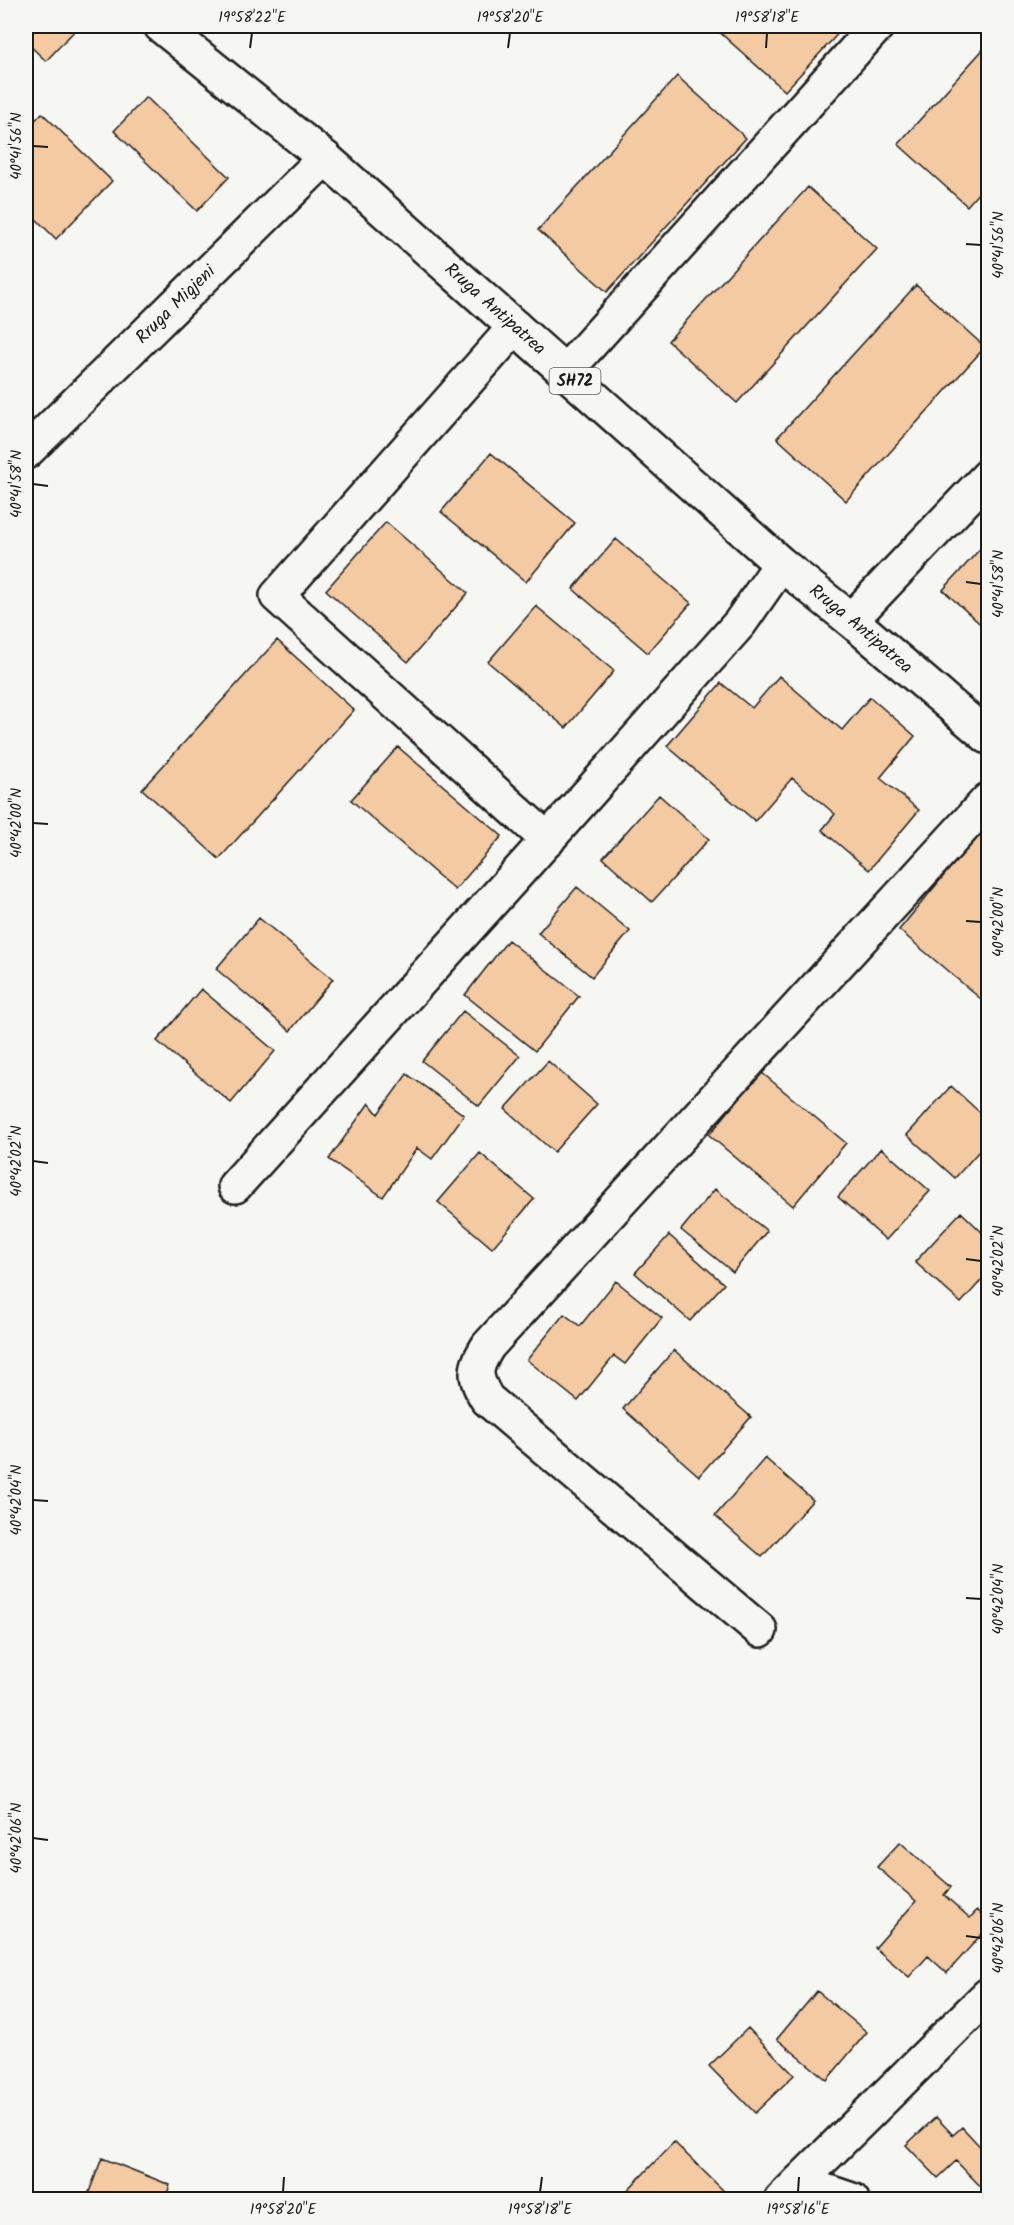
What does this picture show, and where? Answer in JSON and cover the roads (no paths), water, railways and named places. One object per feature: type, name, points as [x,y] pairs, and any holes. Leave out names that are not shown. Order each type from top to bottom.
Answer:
[{"type":"street","name":"Rruga Antipatrea","points":[[161,26],[325,158],[781,564],[851,620],[988,737]]},
{"type":"street","points":[[565,372],[877,26]]},
{"type":"street","name":"Rruga Migjeni","points":[[26,452],[325,158]]},
{"type":"street","points":[[515,327],[277,596],[548,840]]},
{"type":"street","points":[[851,620],[988,476]]},
{"type":"street","points":[[235,1186],[740,624],[781,564]]},
{"type":"street","points":[[760,1630],[487,1399],[477,1381],[477,1363],[488,1346],[988,800]]},
{"type":"street","points":[[790,2191],[988,1995]]},
{"type":"street","points":[[790,2191],[852,2199]]}]
